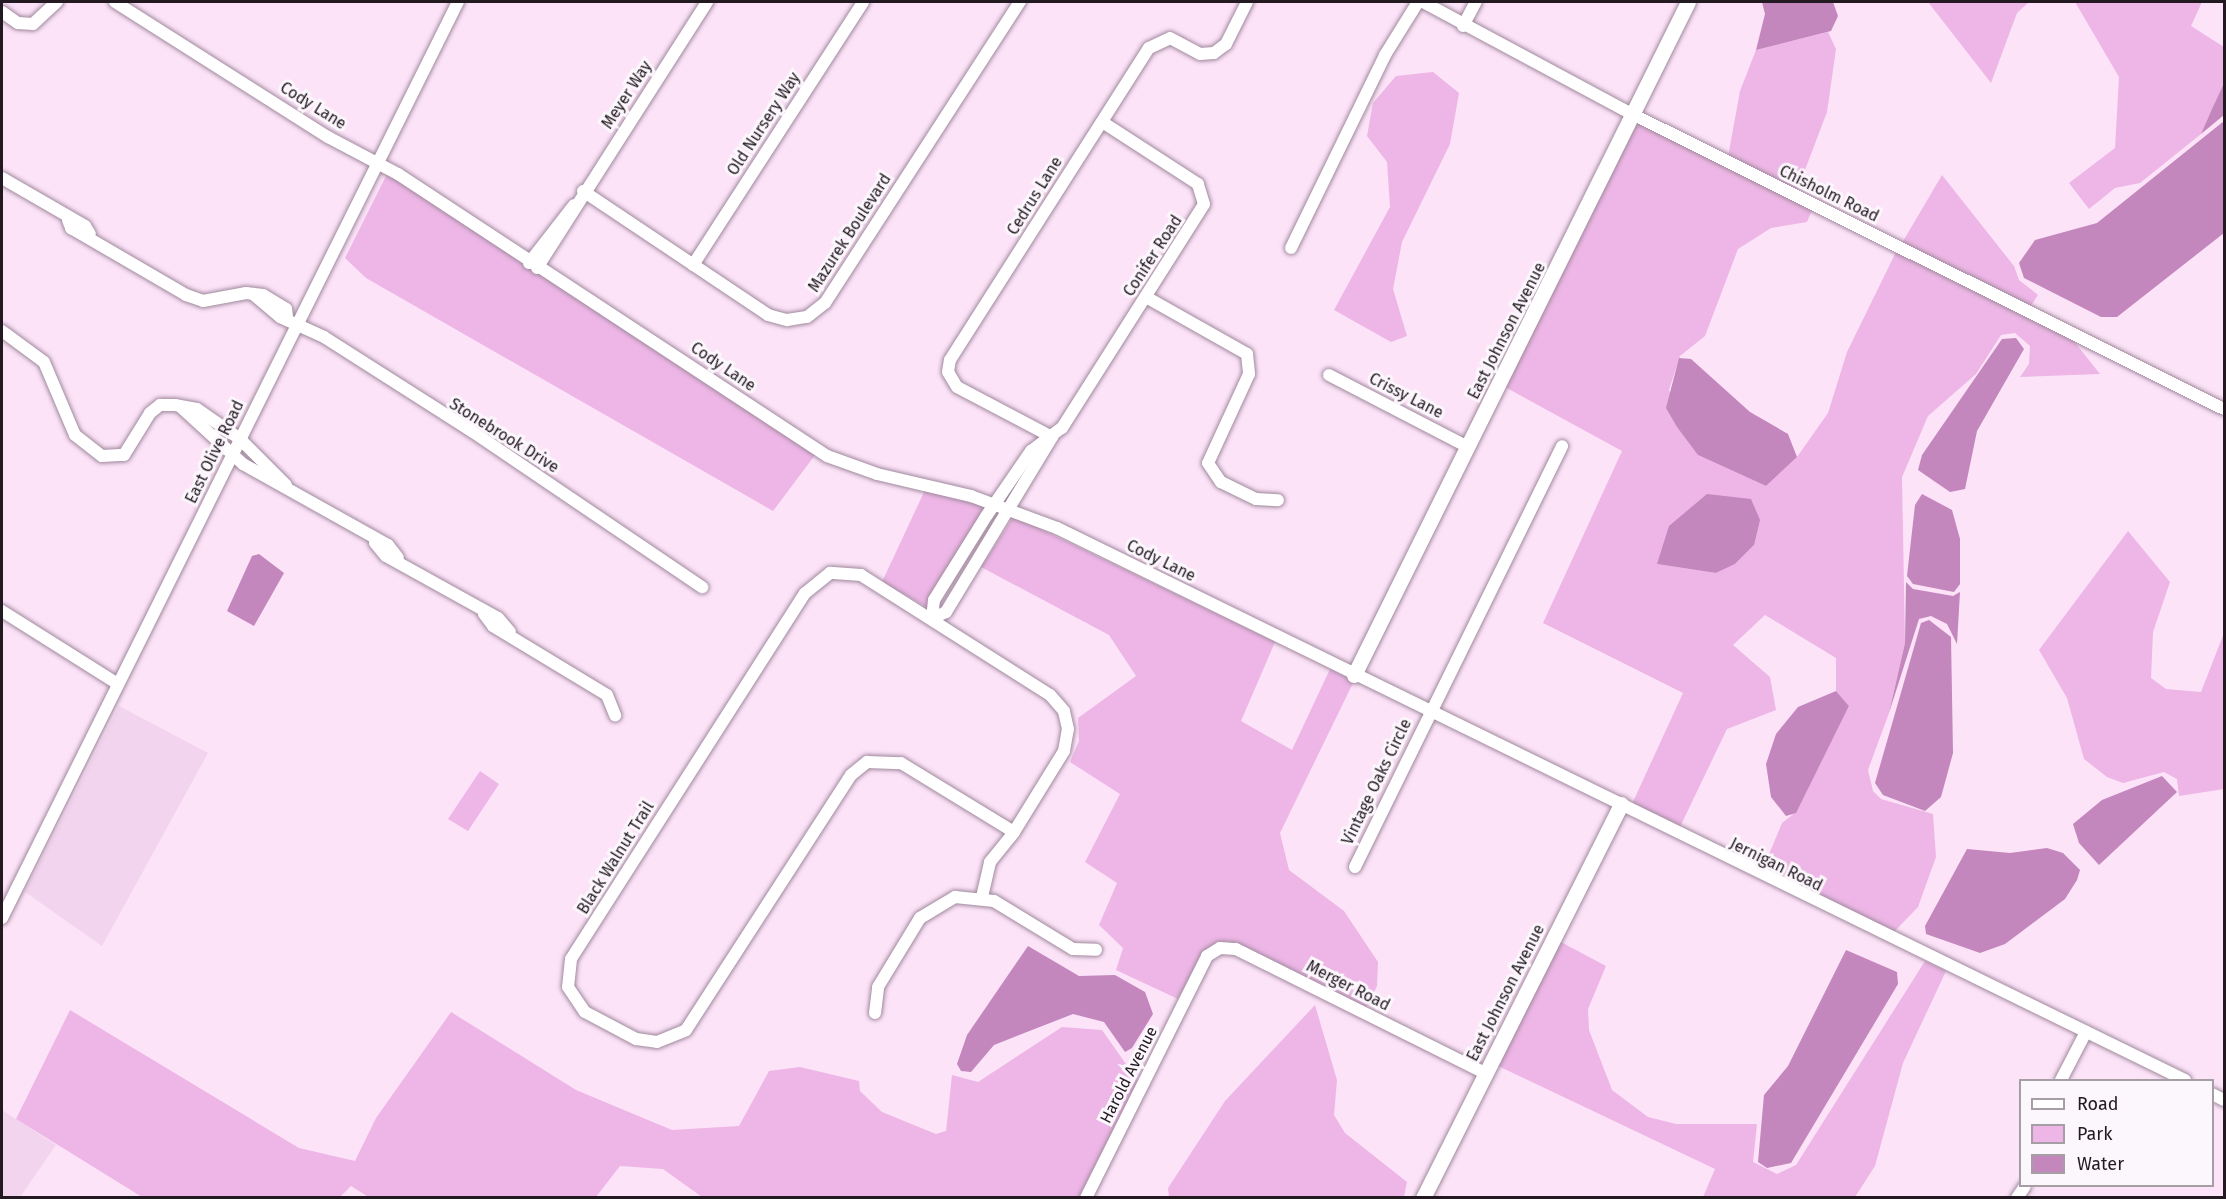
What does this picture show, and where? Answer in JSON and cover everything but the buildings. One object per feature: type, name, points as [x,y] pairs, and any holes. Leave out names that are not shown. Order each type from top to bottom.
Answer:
[{"type":"main road","name":"East Johnson Avenue","points":[[1354,675],[1634,115],[1688,2]]},
{"type":"main road","name":"East Johnson Avenue","points":[[1423,1197],[1621,804]]},
{"type":"street","points":[[2,12],[18,23],[33,24],[57,2]]},
{"type":"street","name":"Cody Lane","points":[[115,2],[376,162],[827,456],[1011,509],[1354,675]]},
{"type":"street","name":"East Olive Road","points":[[2,918],[240,439],[292,319],[458,2]]},
{"type":"street","name":"Meyer Way","points":[[533,265],[707,2]]},
{"type":"street","name":"Old Nursery Way","points":[[693,264],[863,2]]},
{"type":"street","name":"Mazurek Boulevard","points":[[583,191],[776,318],[797,320],[817,311],[1020,2]]},
{"type":"street","name":"Cedrus Lane","points":[[1052,437],[957,387],[948,367],[1155,42],[1170,38],[1200,54],[1214,53],[1226,44],[1247,2]]},
{"type":"street","points":[[1291,248],[1385,55],[1421,2]]},
{"type":"street","name":"Chisholm Road","points":[[1421,2],[1634,115],[2224,409]]},
{"type":"street","points":[[1463,26],[1476,2]]},
{"type":"street","name":"Conifer Road","points":[[932,619],[946,612],[1011,509],[1052,437],[1202,210],[1203,190],[1102,122]]},
{"type":"street","name":"Stonebrook Drive","points":[[2,178],[68,220],[71,228],[90,234],[194,298],[254,295],[280,317],[292,319],[492,445],[702,587]]},
{"type":"street","points":[[1146,297],[1247,354],[1249,374],[1208,463],[1221,482],[1256,499],[1278,500]]},
{"type":"street","points":[[2,331],[44,362],[75,435],[102,456],[116,458],[130,451],[154,408],[168,404],[197,409],[240,439],[286,485]]},
{"type":"street","name":"Crissy Lane","points":[[1329,375],[1468,447]]},
{"type":"street","points":[[182,408],[255,472],[286,485],[375,543],[382,553],[398,558],[484,614],[494,626],[510,632],[607,695],[615,715]]},
{"type":"street","name":"Conifer Road","points":[[932,619],[934,600],[996,504],[1031,451],[1052,437]]},
{"type":"street","name":"Vintage Oaks Circle","points":[[1355,867],[1562,446]]},
{"type":"street","name":"Black Walnut Trail","points":[[982,897],[990,862],[1014,832],[1064,751],[1068,729],[1064,711],[1050,696],[932,619],[851,572],[830,573],[812,584],[572,959],[567,976],[572,996],[585,1012],[636,1039],[657,1042],[686,1030],[850,775],[867,762],[901,763],[1014,832]]},
{"type":"street","points":[[2,611],[118,684]]},
{"type":"street","name":"Jernigan Road","points":[[1354,675],[2183,1079]]},
{"type":"street","points":[[875,1013],[878,987],[920,918],[942,901],[982,897],[1073,949],[1096,950]]},
{"type":"street","name":"Merger Road","points":[[1201,968],[1213,951],[1236,948],[1485,1073]]},
{"type":"street","name":"Harold Avenue","points":[[1086,1197],[1201,968]]},
{"type":"street","points":[[2062,1079],[2086,1032]]},
{"type":"shaded area","points":[[119,706],[208,753],[102,946],[25,892]]},
{"type":"shaded area","points":[[2,1110],[56,1145],[20,1197],[2,1197]]},
{"type":"green space","points":[[1928,2],[2029,2],[2017,13],[1991,83]]},
{"type":"green space","points":[[2075,2],[2202,2],[2191,26],[2224,47],[2224,83],[2201,134],[2140,183],[2115,188],[2089,209],[2069,183],[2115,148],[2119,77]]},
{"type":"green space","points":[[1828,32],[1836,49],[1827,112],[1797,191],[1728,157],[1740,91],[1756,50]]},
{"type":"green space","points":[[1433,72],[1459,93],[1450,144],[1402,242],[1393,289],[1407,336],[1391,342],[1334,310],[1390,207],[1387,162],[1367,136],[1373,103],[1396,76]]},
{"type":"green space","points":[[1637,123],[1812,210],[1807,222],[1771,228],[1738,249],[1705,336],[1680,356],[1669,390],[1698,455],[1766,486],[1797,457],[1828,413],[1847,352],[1896,252],[2073,340],[2100,374],[2020,377],[2029,364],[2030,346],[2015,333],[2001,335],[1976,374],[1928,416],[1902,477],[1905,643],[1889,713],[1868,770],[1873,791],[1881,799],[1933,814],[1936,857],[1918,907],[1892,934],[1762,871],[1782,823],[1796,812],[1849,706],[1836,691],[1836,658],[1765,615],[1733,645],[1770,677],[1776,710],[1727,729],[1679,829],[1632,804],[1683,693],[1543,623],[1622,451],[1505,387]],"holes":[[[1754,545],[1735,564],[1716,573],[1657,564]]]},
{"type":"green space","points":[[387,174],[815,455],[773,511],[366,278],[345,258]]},
{"type":"green space","points":[[1942,175],[2014,266],[2019,280],[2038,295],[2030,307],[1902,243]]},
{"type":"green space","points":[[925,490],[986,506],[927,607],[882,582]]},
{"type":"green space","points":[[1014,516],[1275,642],[1241,721],[1292,750],[1330,669],[1354,681],[1280,833],[1289,870],[1344,911],[1378,962],[1377,986],[1366,1008],[1227,941],[1202,954],[1178,999],[1116,970],[1123,948],[1099,925],[1117,883],[1085,862],[1120,794],[1070,762],[1079,741],[1078,718],[1136,676],[1109,635],[981,567]]},
{"type":"green space","points":[[2128,531],[2170,582],[2153,632],[2151,678],[2166,689],[2201,692],[2224,633],[2224,789],[2179,796],[2177,779],[2164,772],[2123,783],[2107,777],[2084,759],[2067,698],[2039,650]]},
{"type":"green space","points":[[480,771],[499,784],[468,831],[448,819]]},
{"type":"green space","points":[[1559,941],[1606,966],[1588,1009],[1589,1030],[1612,1090],[1648,1117],[1676,1124],[1757,1124],[1753,1162],[1777,1174],[1796,1165],[1925,961],[1946,971],[1903,1063],[1875,1166],[1855,1197],[1703,1197],[1715,1169],[1496,1065]]},
{"type":"green space","points":[[1315,1005],[1337,1080],[1334,1115],[1345,1133],[1407,1182],[1404,1197],[1169,1197],[1168,1188],[1225,1101]]},
{"type":"green space","points":[[70,1010],[299,1148],[355,1161],[376,1118],[451,1012],[576,1090],[672,1130],[739,1126],[769,1071],[800,1067],[859,1081],[860,1091],[882,1112],[936,1134],[946,1131],[952,1075],[978,1082],[1062,1027],[1102,1030],[1138,1081],[1079,1197],[702,1197],[663,1169],[620,1166],[596,1197],[370,1198],[351,1186],[340,1197],[142,1197],[16,1119]]},
{"type":"water","points":[[1762,2],[1833,2],[1838,16],[1831,31],[1756,50],[1765,14]]},
{"type":"water","points":[[2224,83],[2224,115],[2201,134],[2212,109]]},
{"type":"water","points":[[2224,121],[2224,233],[2117,317],[2101,317],[2024,278],[2019,263],[2035,240],[2097,223]]},
{"type":"water","points":[[2016,338],[2024,349],[1977,431],[1965,489],[1950,492],[1918,470],[1922,455],[2002,339]]},
{"type":"water","points":[[1679,358],[1691,359],[1750,412],[1788,434],[1797,457],[1766,486],[1698,455],[1677,427],[1666,408]]},
{"type":"water","points":[[1707,494],[1751,499],[1760,520],[1754,545],[1735,564],[1716,573],[1657,564],[1669,526]]},
{"type":"water","points":[[1922,494],[1952,510],[1960,539],[1960,584],[1954,592],[1913,584],[1907,576],[1915,505]]},
{"type":"water","points":[[259,554],[284,573],[254,626],[227,611],[252,556]]},
{"type":"water","points":[[1906,582],[1913,589],[1953,596],[1960,592],[1957,644],[1947,624],[1931,616],[1919,619],[1889,713],[1905,643]]},
{"type":"water","points":[[1929,620],[1951,637],[1953,753],[1941,797],[1925,811],[1883,795],[1875,783],[1921,623]]},
{"type":"water","points":[[1836,691],[1849,706],[1796,813],[1786,816],[1771,797],[1766,764],[1776,734],[1798,707]]},
{"type":"water","points":[[2162,776],[2177,792],[2099,865],[2079,843],[2073,824],[2102,800]]},
{"type":"water","points":[[2047,848],[2063,853],[2080,870],[2077,880],[2065,899],[2005,944],[1980,953],[1926,934],[1925,926],[1967,849],[2010,853]]},
{"type":"water","points":[[1028,946],[1079,976],[1115,975],[1145,992],[1153,1014],[1132,1048],[1125,1052],[1104,1022],[1073,1014],[994,1045],[971,1072],[961,1071],[957,1064],[967,1035]]},
{"type":"water","points":[[1846,950],[1897,972],[1898,984],[1791,1163],[1767,1168],[1758,1162],[1764,1095],[1788,1066]]}]
